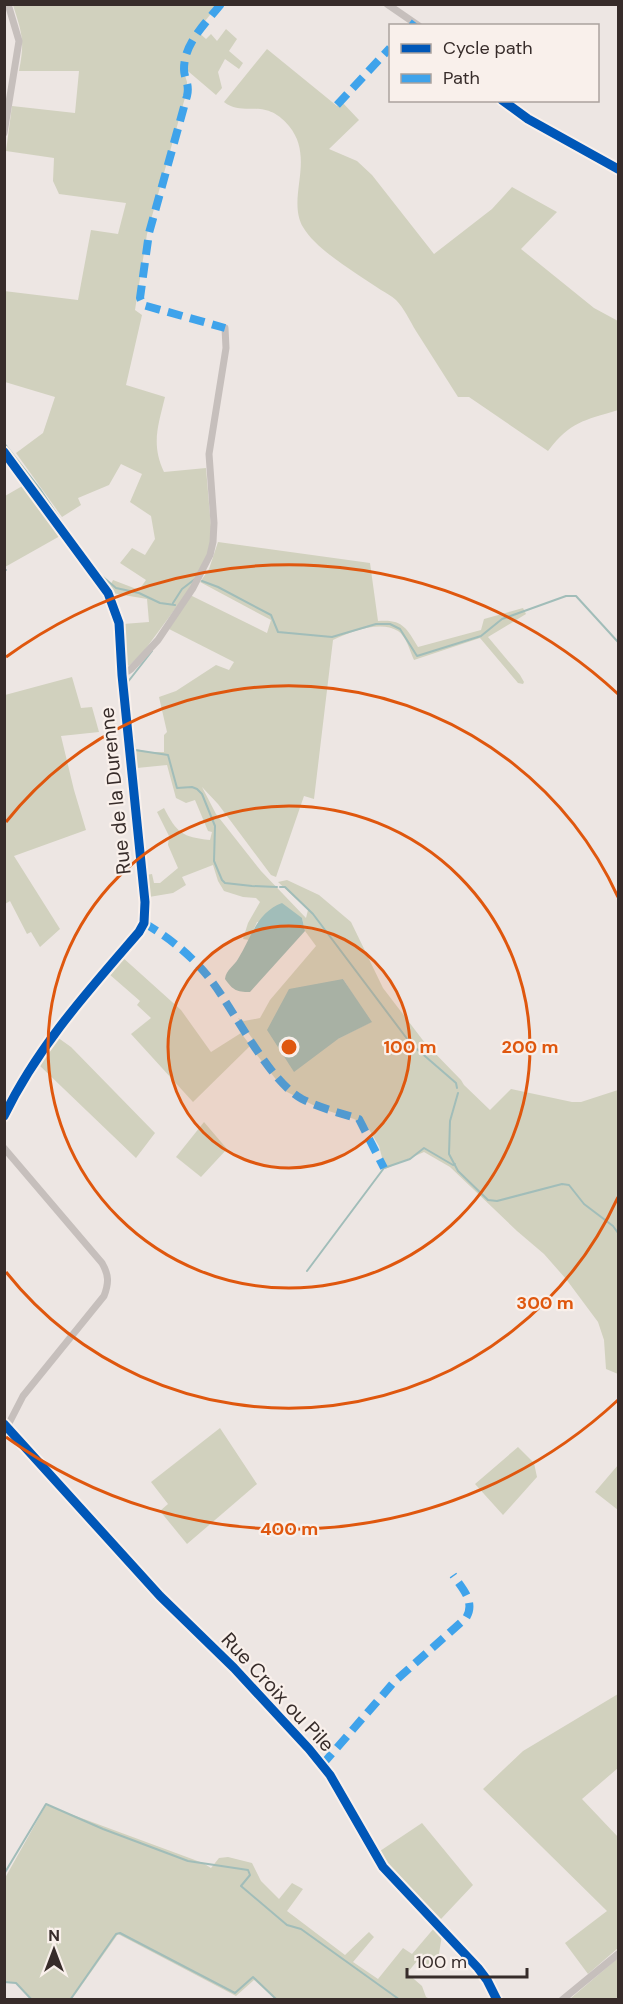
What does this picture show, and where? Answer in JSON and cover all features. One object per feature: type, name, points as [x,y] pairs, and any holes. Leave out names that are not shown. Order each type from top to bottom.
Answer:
[{"type":"street","points":[[4,133],[19,40],[9,4]]},
{"type":"street","points":[[387,4],[416,24]]},
{"type":"street","points":[[505,102],[528,119],[618,169]]},
{"type":"street","points":[[122,675],[158,640],[206,564],[213,542],[214,522],[209,454],[226,348],[227,331],[225,328]]},
{"type":"street","name":"Rue de la Durenne","points":[[4,452],[108,593],[119,622],[122,675],[145,902],[144,923],[139,932],[71,1010],[51,1037],[4,1116]]},
{"type":"street","points":[[4,1148],[108,1273],[108,1285],[104,1296],[23,1396],[6,1428]]},
{"type":"street","name":"Rue Croix ou Pile","points":[[6,1428],[159,1596],[234,1668],[309,1749],[330,1776],[383,1868],[478,1968],[497,2000]]},
{"type":"street","points":[[562,2000],[618,1954]]},
{"type":"green space","points":[[13,5],[218,5],[197,31],[206,39],[211,34],[217,41],[226,29],[237,39],[229,51],[243,63],[239,69],[225,59],[218,72],[222,88],[216,95],[182,66],[187,82],[186,94],[147,234],[135,310],[142,315],[126,385],[165,397],[157,435],[158,453],[164,472],[206,468],[211,527],[210,552],[198,578],[144,651],[129,666],[126,664],[123,624],[149,622],[147,599],[112,593],[109,588],[113,580],[139,590],[146,580],[120,563],[132,548],[145,555],[155,539],[151,516],[130,502],[142,474],[121,464],[109,485],[78,498],[81,505],[62,517],[16,453],[43,433],[55,397],[5,382],[4,291],[78,300],[91,230],[118,234],[126,203],[59,194],[53,181],[54,158],[6,151],[12,106],[75,113],[79,71],[19,71],[22,37]]},
{"type":"green space","points":[[267,49],[337,106],[342,102],[359,120],[329,149],[357,161],[372,175],[434,254],[492,209],[512,187],[557,212],[521,249],[594,308],[618,321],[618,410],[578,423],[564,433],[548,451],[469,397],[458,397],[396,300],[328,253],[309,236],[303,227],[297,204],[300,152],[297,139],[289,126],[280,117],[263,109],[240,108],[224,102]]},
{"type":"green space","points":[[24,485],[60,536],[5,567],[5,496]]},
{"type":"green space","points":[[218,542],[370,563],[378,621],[398,623],[410,634],[418,647],[481,630],[484,619],[523,608],[526,614],[488,637],[520,675],[523,684],[518,683],[480,638],[414,660],[403,636],[391,628],[365,628],[333,640],[314,799],[304,796],[276,877],[271,875],[218,804],[202,787],[216,814],[261,871],[306,918],[308,910],[278,882],[287,880],[319,895],[351,922],[383,988],[425,1043],[490,1110],[511,1089],[572,1102],[581,1102],[618,1090],[618,1374],[606,1369],[604,1340],[598,1322],[566,1279],[544,1254],[450,1167],[424,1152],[385,1169],[379,1146],[367,1126],[354,1119],[319,1108],[285,1091],[250,1046],[193,1102],[131,1034],[151,1018],[137,1005],[140,1001],[109,974],[100,984],[98,983],[121,956],[181,1010],[211,1052],[241,1033],[250,1045],[254,1041],[238,1018],[244,1021],[260,1018],[270,1000],[316,946],[305,931],[302,918],[257,922],[249,940],[243,939],[248,923],[260,902],[256,898],[243,897],[224,891],[213,865],[182,877],[186,885],[173,893],[149,897],[146,875],[152,874],[154,883],[160,883],[178,868],[168,845],[169,836],[157,812],[164,808],[177,828],[187,835],[210,840],[212,832],[208,831],[195,800],[186,803],[176,798],[167,765],[137,768],[136,749],[164,752],[164,735],[167,732],[159,697],[176,691],[216,665],[229,670],[234,662],[169,629],[190,595],[267,633],[271,620],[200,582],[209,569]],"holes":[[[343,979],[371,1022],[338,1039]]]},
{"type":"green space","points":[[72,677],[81,708],[92,707],[99,732],[61,736],[86,830],[14,856],[60,929],[40,947],[31,932],[27,934],[10,901],[5,904],[5,695]]},
{"type":"green space","points":[[54,1037],[71,1047],[155,1133],[136,1158],[39,1065],[47,1052],[34,1072],[32,1071]]},
{"type":"green space","points":[[204,1122],[227,1149],[201,1177],[176,1157]]},
{"type":"green space","points":[[220,1428],[257,1484],[187,1544],[160,1511],[168,1504],[151,1482]]},
{"type":"green space","points":[[518,1447],[534,1463],[537,1477],[503,1515],[475,1484]]},
{"type":"green space","points":[[618,1465],[618,1510],[595,1492]]},
{"type":"green space","points":[[618,1694],[618,1768],[582,1799],[618,1837],[618,1948],[588,1974],[565,1943],[607,1911],[483,1789],[523,1751]]},
{"type":"green space","points":[[46,1805],[203,1863],[211,1868],[219,1858],[228,1857],[252,1863],[261,1881],[279,1899],[292,1883],[303,1889],[287,1911],[345,1955],[369,1932],[374,1937],[353,1962],[378,1979],[403,1948],[412,1954],[435,1927],[442,1935],[438,1960],[431,1967],[418,1960],[407,1973],[422,1986],[426,1997],[430,1999],[275,1999],[254,1980],[236,1996],[118,1934],[72,1999],[32,1999],[16,1983],[5,1982],[5,1878]]},
{"type":"green space","points":[[422,1823],[473,1885],[441,1919],[400,1879],[380,1851]]},
{"type":"green space","points":[[618,1958],[618,1999],[571,1999],[571,1998]]},
{"type":"water","points":[[282,903],[302,918],[305,931],[250,992],[235,990],[225,979],[227,973],[238,959],[261,919],[273,907]]},
{"type":"water","points":[[343,979],[372,1022],[338,1039],[294,1072],[267,1030],[289,989]]},
{"type":"waterway","points":[[4,443],[40,489],[88,561]]},
{"type":"waterway","points":[[97,572],[116,588],[139,593],[160,603],[175,605]]},
{"type":"waterway","points":[[173,603],[182,589],[195,579]]},
{"type":"waterway","points":[[202,581],[271,615],[278,632],[332,637],[376,624],[390,624],[400,629],[417,656],[481,636],[502,619],[566,596],[576,596],[618,642]]},
{"type":"waterway","points":[[129,702],[127,683],[152,651]]},
{"type":"waterway","points":[[132,726],[135,750],[168,755],[177,788],[192,787],[202,794],[215,826],[214,861],[222,880],[225,883],[277,887]]},
{"type":"waterway","points":[[280,887],[285,887],[313,914],[411,1044],[456,1083],[457,1088]]},
{"type":"waterway","points":[[458,1093],[450,1121],[449,1154],[458,1171],[488,1200],[497,1201],[562,1184],[569,1185],[584,1204],[613,1226],[618,1233]]},
{"type":"waterway","points":[[307,1271],[384,1168],[410,1159],[424,1148],[453,1165],[455,1164]]},
{"type":"waterway","points":[[4,1874],[46,1804],[103,1829],[188,1861],[248,1870],[250,1875],[241,1886],[287,1925],[301,1929],[400,2000]]},
{"type":"waterway","points":[[70,2000],[116,1934],[120,1933],[235,1993],[253,1977],[277,2000]]},
{"type":"waterway","points":[[4,1982],[16,1983],[32,2000]]},
{"type":"marked path","points":[[221,4],[197,34],[185,60],[187,96],[149,233],[140,298],[143,305],[225,328]]},
{"type":"marked path","points":[[337,105],[389,49]]},
{"type":"marked path","points":[[144,923],[182,949],[206,974],[266,1063],[290,1090],[309,1102],[359,1119],[384,1168]]},
{"type":"marked path","points":[[322,1765],[394,1682],[466,1618],[469,1612],[469,1601],[453,1575]]},
{"type":"cycle path","points":[[505,102],[528,119],[618,169]]},
{"type":"cycle path","points":[[4,452],[108,593],[119,623],[122,675],[145,902],[144,923],[139,932],[48,1042],[4,1116]]},
{"type":"cycle path","points":[[4,1424],[160,1596],[234,1668],[309,1749],[330,1775],[383,1867],[478,1968],[497,2000]]}]
